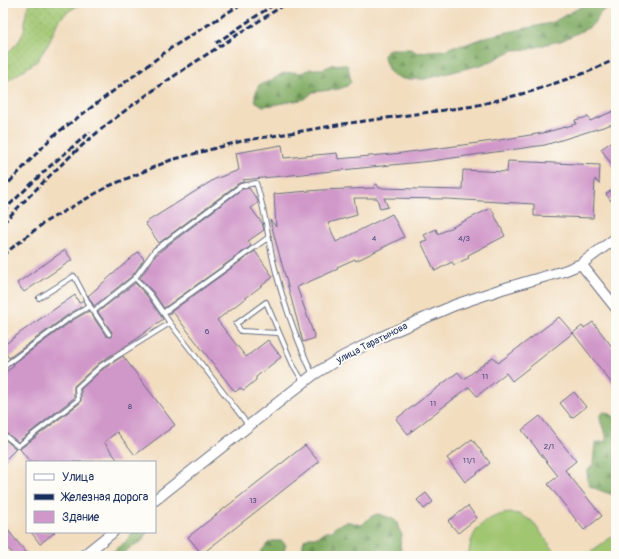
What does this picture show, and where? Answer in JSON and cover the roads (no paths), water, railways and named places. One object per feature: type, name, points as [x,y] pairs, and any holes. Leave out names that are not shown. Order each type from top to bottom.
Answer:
[{"type":"street","name":"улица Таратынова","points":[[156,499],[313,375],[342,357],[420,319],[482,296],[564,271],[581,264],[616,238]]},
{"type":"street","points":[[581,264],[616,308]]},
{"type":"street","points":[[82,556],[112,533]]},
{"type":"lane","points":[[94,311],[136,278],[155,250],[241,186],[248,183],[256,183],[263,206],[279,286],[299,345],[313,375]]},
{"type":"lane","points":[[163,312],[269,237]]},
{"type":"lane","points":[[39,298],[74,276],[90,306],[109,334]]},
{"type":"lane","points":[[136,278],[249,426]]},
{"type":"lane","points":[[278,333],[241,331],[236,324],[266,302],[293,365],[304,383]]},
{"type":"lane","points":[[3,369],[7,364],[71,317],[90,306]]},
{"type":"lane","points":[[3,434],[18,446],[78,400],[77,388],[101,366],[170,323]]},
{"type":"railway","points":[[3,189],[53,136],[171,48],[243,3]]},
{"type":"railway","points":[[216,43],[276,3]]},
{"type":"railway","points":[[3,223],[73,154],[118,116],[180,72],[287,3]]},
{"type":"railway","points":[[3,255],[45,222],[109,186],[171,160],[242,141],[350,123],[474,106],[533,91],[590,71],[616,59]]},
{"type":"railway","points":[[3,211],[49,167],[90,132]]}]
